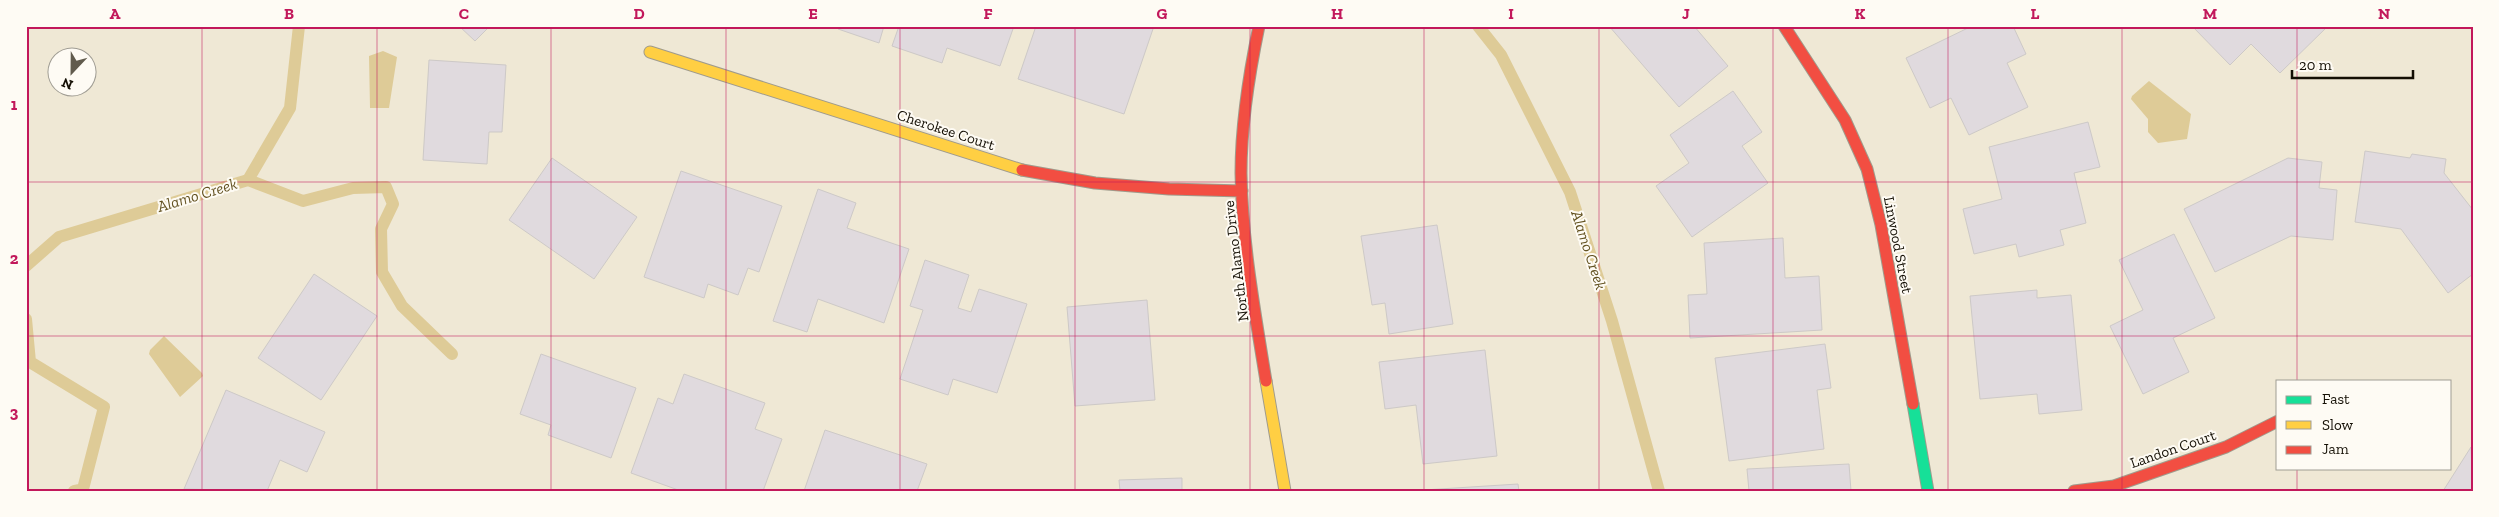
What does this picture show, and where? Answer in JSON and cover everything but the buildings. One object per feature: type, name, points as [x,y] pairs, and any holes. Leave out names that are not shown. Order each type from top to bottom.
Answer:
[{"type":"street","name":"North Alamo Drive","points":[[1259,26],[1244,124],[1242,191],[1253,293],[1285,491]]},
{"type":"street","name":"Linwood Street","points":[[1784,26],[1844,120],[1867,169],[1881,225],[1928,491]]},
{"type":"street","name":"Cherokee Court","points":[[650,52],[1029,172],[1123,185],[1169,189],[1242,191]]},
{"type":"street","name":"Landon Court","points":[[2074,491],[2114,486],[2226,447],[2276,422]]},
{"type":"shaded area","points":[[383,51],[397,57],[389,108],[370,108],[369,56]]},
{"type":"shaded area","points":[[2149,81],[2191,114],[2187,139],[2158,143],[2148,132],[2148,119],[2131,99]]},
{"type":"shaded area","points":[[164,336],[203,376],[180,397],[149,354],[150,350]]},
{"type":"waterway","name":"Alamo Creek","points":[[26,266],[59,237],[248,180],[290,108],[299,26]]},
{"type":"waterway","name":"Alamo Creek","points":[[1478,26],[1501,55],[1570,192],[1612,321],[1659,491]]},
{"type":"waterway","points":[[248,180],[303,201],[353,188],[386,187],[393,204],[381,229],[382,272],[402,306],[452,354]]},
{"type":"waterway","name":"Alamo Creek","points":[[26,319],[30,362],[104,407],[83,489],[74,491]]},
{"type":"traffic: fast","points":[[1913,404],[1928,491]]},
{"type":"traffic: slow","points":[[650,52],[1022,170]]},
{"type":"traffic: slow","points":[[1266,381],[1285,491]]},
{"type":"traffic: jam","points":[[1259,26],[1246,99],[1241,173],[1246,251],[1266,381]]},
{"type":"traffic: jam","points":[[1784,26],[1845,120],[1867,169],[1881,225],[1913,404]]},
{"type":"traffic: jam","points":[[1022,170],[1095,183],[1169,189],[1242,191]]},
{"type":"traffic: jam","points":[[2074,491],[2114,486],[2226,447],[2276,422]]}]
